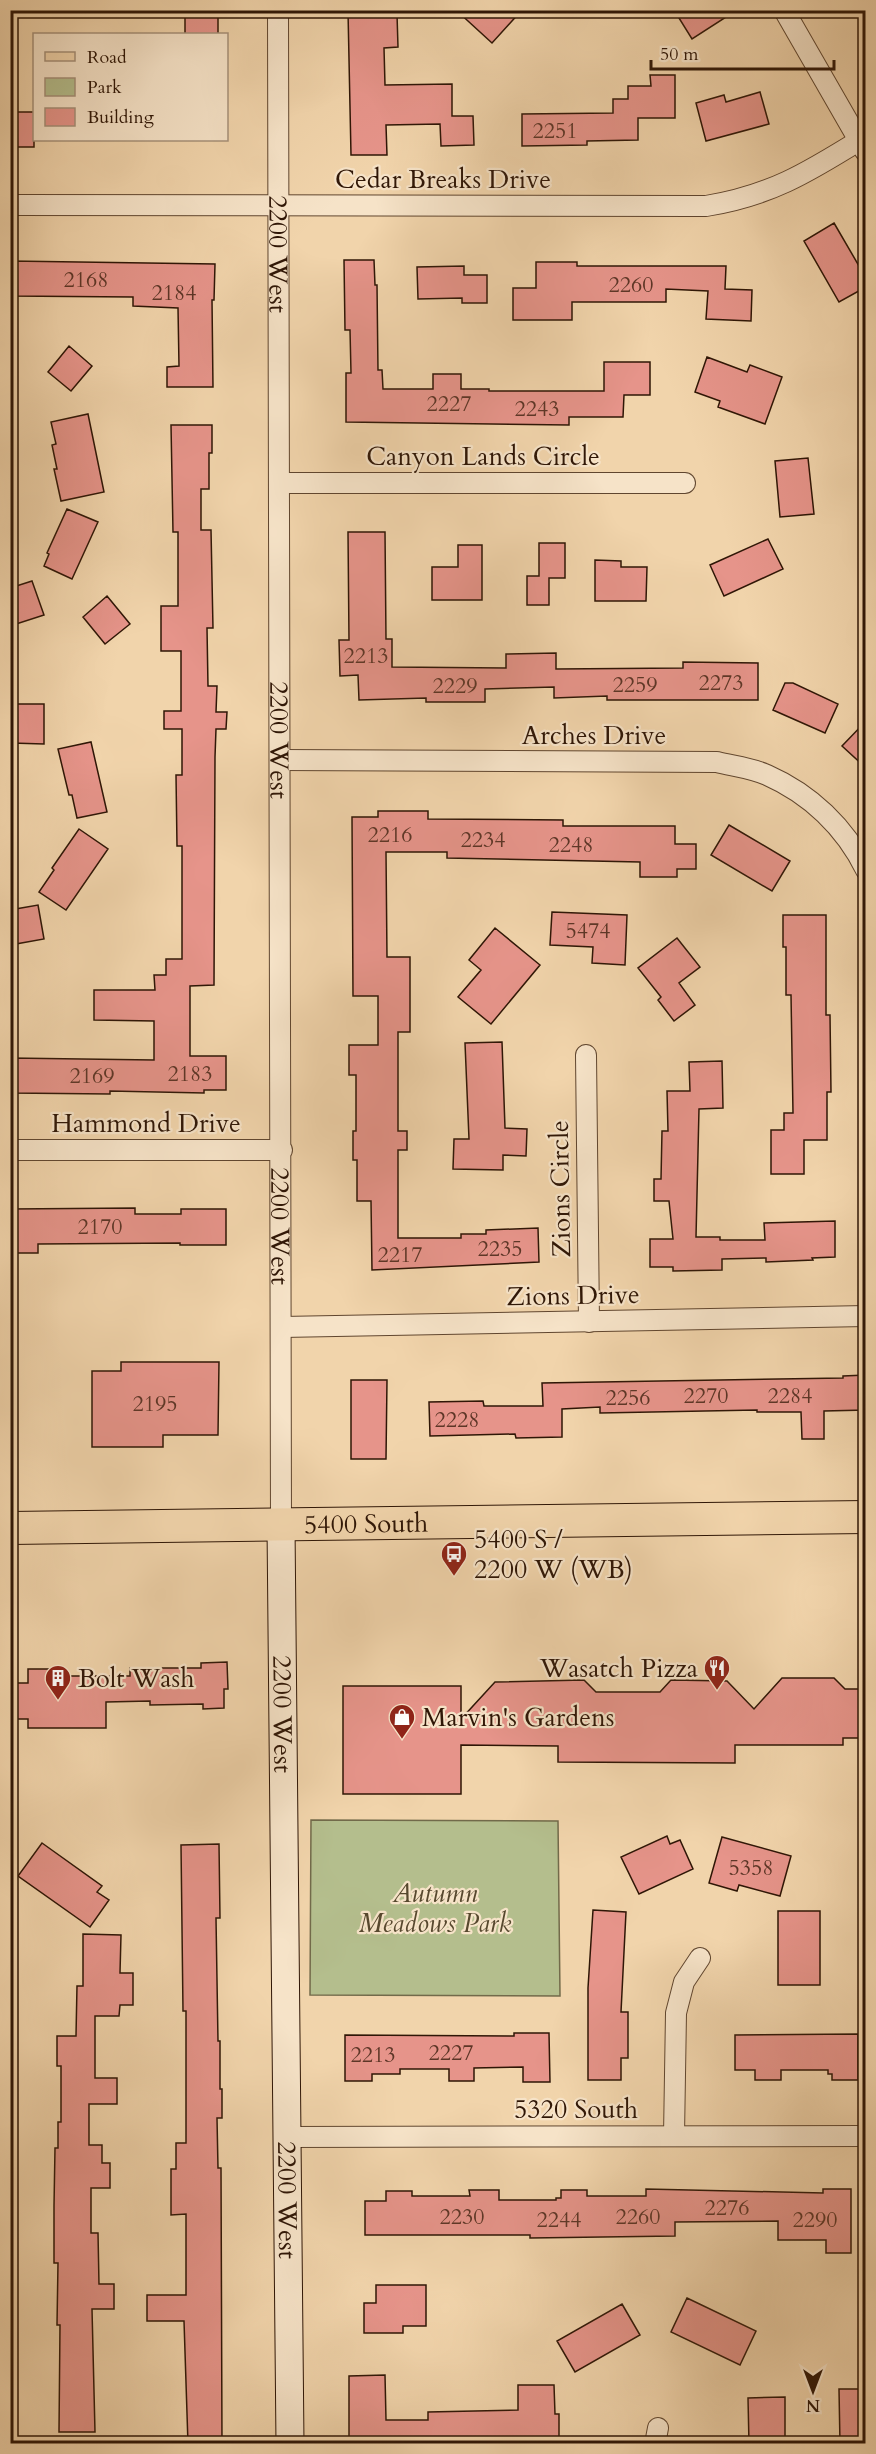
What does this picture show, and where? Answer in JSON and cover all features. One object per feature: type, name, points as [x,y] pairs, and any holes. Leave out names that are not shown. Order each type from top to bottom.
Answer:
[{"type":"main road","name":"5400 South","points":[[10,1528],[866,1517]]},
{"type":"street","name":"2200 West","points":[[278,10],[281,1526],[290,2444]]},
{"type":"street","points":[[784,10],[863,146]]},
{"type":"street","name":"Cedar Breaks Drive","points":[[10,205],[706,206],[737,201],[767,192],[863,146]]},
{"type":"street","name":"Canyon Lands Circle","points":[[280,483],[685,483]]},
{"type":"street","name":"Arches Drive","points":[[280,760],[717,762],[765,774],[800,793],[830,818],[856,851],[866,870]]},
{"type":"street","name":"Zions Circle","points":[[586,1055],[589,1322]]},
{"type":"street","name":"Hammond Drive","points":[[10,1150],[282,1150]]},
{"type":"street","name":"Zions Drive","points":[[282,1327],[866,1316]]},
{"type":"street","points":[[674,2136],[676,2013],[684,1982],[700,1958]]},
{"type":"street","name":"5320 South","points":[[286,2137],[866,2136]]},
{"type":"green space","name":"Autumn Meadows Park","points":[[311,1820],[558,1821],[560,1996],[310,1995]]},
{"type":"building","points":[[185,10],[218,10],[218,33],[185,33]]},
{"type":"building","points":[[456,10],[522,10],[492,43]]},
{"type":"building","points":[[674,10],[737,10],[692,39]]},
{"type":"building","points":[[348,11],[384,11],[384,14],[397,14],[398,47],[384,48],[385,85],[452,84],[452,116],[473,116],[474,145],[441,146],[440,124],[386,125],[387,155],[351,155]]},
{"type":"building","points":[[650,75],[675,75],[675,118],[638,118],[638,140],[587,141],[587,145],[522,146],[522,114],[613,113],[613,99],[628,99],[628,86],[651,86]]},
{"type":"building","points":[[760,92],[769,124],[706,141],[696,103],[724,95],[726,102]]},
{"type":"building","points":[[10,112],[33,112],[34,147],[10,147]]},
{"type":"building","points":[[834,223],[866,278],[866,287],[839,302],[804,241]]},
{"type":"building","points":[[344,260],[374,260],[375,285],[377,285],[378,370],[382,370],[383,389],[433,389],[433,374],[461,374],[461,389],[604,391],[604,362],[650,362],[650,395],[624,395],[623,417],[569,417],[569,425],[346,422],[346,373],[351,373],[350,330],[345,330]]},
{"type":"building","points":[[10,261],[215,264],[214,300],[212,300],[213,387],[167,387],[167,367],[179,366],[178,308],[133,306],[133,297],[10,296]]},
{"type":"building","points":[[536,262],[577,262],[577,266],[726,266],[725,289],[752,290],[751,321],[706,319],[708,291],[666,289],[666,302],[572,302],[572,320],[513,320],[513,288],[536,288]]},
{"type":"building","points":[[464,266],[464,275],[487,275],[487,303],[462,303],[462,298],[418,299],[417,267]]},
{"type":"building","points":[[69,346],[92,366],[71,391],[48,372]]},
{"type":"building","points":[[707,357],[747,372],[750,365],[782,377],[765,424],[718,407],[720,401],[695,392]]},
{"type":"building","points":[[88,414],[104,492],[61,501],[54,469],[57,469],[52,445],[56,444],[51,422]]},
{"type":"building","points":[[171,425],[212,425],[209,489],[201,489],[201,530],[211,530],[213,628],[207,628],[208,686],[217,686],[216,712],[227,712],[226,729],[216,729],[214,985],[190,986],[190,1056],[226,1056],[226,1090],[204,1090],[204,1093],[110,1091],[110,1094],[10,1093],[10,1058],[154,1060],[154,1021],[94,1020],[94,990],[155,990],[154,975],[166,975],[166,959],[182,959],[182,846],[177,846],[176,775],[182,775],[182,729],[164,729],[164,711],[181,711],[181,651],[161,651],[161,606],[178,606],[178,532],[173,532]]},
{"type":"building","points":[[808,458],[814,514],[780,517],[775,461]]},
{"type":"building","points":[[67,509],[98,522],[72,579],[44,566],[49,554],[47,553]]},
{"type":"building","points":[[348,532],[385,532],[386,639],[392,639],[392,667],[506,668],[506,654],[556,653],[556,669],[683,668],[683,662],[758,663],[758,700],[607,700],[607,696],[554,698],[554,687],[485,689],[485,702],[426,702],[426,698],[359,700],[358,675],[340,676],[339,640],[349,640]]},
{"type":"building","points":[[768,539],[783,569],[724,596],[710,565]]},
{"type":"building","points":[[539,543],[565,543],[565,578],[549,578],[549,605],[527,605],[527,576],[539,576]]},
{"type":"building","points":[[458,545],[482,545],[482,600],[432,600],[432,567],[458,567]]},
{"type":"building","points":[[595,560],[621,561],[621,567],[647,567],[646,601],[595,601]]},
{"type":"building","points":[[32,581],[44,615],[10,626],[10,588]]},
{"type":"building","points":[[107,596],[130,624],[105,644],[83,617]]},
{"type":"building","points":[[785,683],[793,683],[838,704],[825,733],[773,710]]},
{"type":"building","points":[[10,704],[44,704],[44,744],[11,743]]},
{"type":"building","points":[[866,721],[866,768],[842,746]]},
{"type":"building","points":[[91,742],[107,812],[77,818],[58,749]]},
{"type":"building","points":[[378,811],[428,811],[428,819],[563,820],[563,826],[675,826],[675,844],[696,844],[696,869],[677,869],[677,877],[640,877],[640,862],[447,858],[447,852],[386,852],[387,957],[410,957],[410,1032],[398,1032],[398,1131],[407,1131],[407,1150],[398,1150],[398,1238],[461,1238],[461,1234],[486,1234],[486,1230],[538,1228],[539,1262],[372,1270],[371,1201],[357,1201],[357,1160],[353,1160],[353,1131],[356,1131],[356,1075],[349,1075],[349,1045],[378,1045],[378,996],[353,996],[352,817],[378,817]]},
{"type":"building","points":[[729,825],[790,861],[772,891],[711,855]]},
{"type":"building","points":[[79,829],[108,849],[66,910],[39,892],[54,870],[52,868]]},
{"type":"building","points":[[38,905],[44,939],[10,945],[10,910]]},
{"type":"building","points":[[552,912],[627,915],[625,965],[592,963],[593,947],[550,945]]},
{"type":"building","points":[[783,915],[826,915],[826,1015],[830,1015],[831,1092],[827,1092],[827,1140],[804,1140],[804,1174],[771,1174],[771,1130],[784,1130],[784,1113],[793,1113],[791,995],[786,995]]},
{"type":"building","points":[[495,928],[540,965],[491,1024],[458,997],[481,970],[469,960]]},
{"type":"building","points":[[677,938],[700,967],[679,983],[695,1005],[674,1021],[658,1000],[661,997],[638,968]]},
{"type":"building","points":[[502,1042],[505,1128],[527,1129],[526,1156],[503,1155],[503,1170],[453,1169],[454,1139],[469,1139],[465,1043]]},
{"type":"building","points":[[722,1061],[723,1108],[699,1109],[696,1237],[720,1237],[720,1240],[765,1240],[764,1223],[835,1221],[835,1257],[766,1262],[766,1258],[722,1259],[722,1270],[673,1271],[673,1267],[650,1267],[650,1239],[673,1239],[669,1201],[654,1201],[654,1179],[661,1179],[662,1131],[668,1131],[667,1091],[690,1091],[689,1062]]},
{"type":"building","points":[[135,1208],[135,1214],[181,1214],[181,1209],[226,1209],[226,1245],[38,1244],[38,1253],[16,1253],[16,1242],[10,1242],[10,1209]]},
{"type":"building","points":[[121,1362],[219,1362],[218,1435],[163,1435],[163,1447],[92,1447],[92,1371],[121,1371]]},
{"type":"building","points":[[866,1375],[866,1410],[824,1411],[824,1439],[802,1439],[801,1412],[757,1412],[757,1410],[600,1413],[600,1407],[562,1409],[562,1437],[516,1438],[515,1434],[430,1436],[429,1402],[483,1401],[484,1406],[543,1406],[542,1383],[843,1378],[843,1376]]},
{"type":"building","points":[[351,1380],[387,1380],[386,1459],[351,1459]]},
{"type":"building","points":[[227,1662],[228,1689],[224,1689],[224,1708],[203,1709],[203,1704],[150,1705],[150,1701],[106,1702],[106,1728],[28,1728],[28,1719],[10,1719],[10,1683],[28,1683],[28,1669],[51,1669],[51,1676],[130,1676],[130,1668],[201,1668],[201,1663]]},
{"type":"building","points":[[782,1678],[834,1678],[845,1689],[866,1689],[866,1738],[843,1738],[843,1745],[735,1745],[735,1763],[558,1762],[558,1746],[461,1745],[461,1794],[343,1794],[343,1686],[461,1686],[461,1719],[495,1682],[584,1680],[596,1692],[660,1692],[671,1680],[727,1681],[754,1709]]},
{"type":"building","points":[[667,1836],[670,1844],[680,1840],[693,1869],[639,1894],[621,1857]]},
{"type":"building","points":[[722,1837],[791,1856],[780,1896],[739,1885],[737,1891],[709,1883]]},
{"type":"building","points":[[42,1843],[102,1886],[97,1892],[109,1900],[90,1927],[18,1876]]},
{"type":"building","points":[[219,1844],[220,1918],[216,1918],[222,2118],[217,2118],[218,2168],[221,2168],[222,2444],[188,2444],[184,2321],[147,2321],[147,2295],[186,2295],[186,2214],[171,2215],[171,2169],[176,2169],[176,2143],[186,2143],[186,2011],[183,2011],[181,1845]]},
{"type":"building","points":[[593,1910],[626,1912],[621,2012],[628,2012],[628,2058],[621,2058],[621,2080],[588,2080],[588,1988]]},
{"type":"building","points":[[778,1911],[820,1911],[820,1985],[778,1985]]},
{"type":"building","points":[[83,1934],[121,1935],[120,1973],[133,1973],[133,2005],[120,2005],[119,2016],[95,2016],[95,2078],[117,2078],[117,2104],[89,2104],[89,2145],[102,2145],[102,2163],[110,2163],[110,2188],[91,2188],[91,2233],[98,2233],[99,2284],[114,2284],[114,2309],[92,2309],[95,2432],[59,2432],[60,2325],[57,2325],[58,2263],[54,2263],[55,2148],[58,2148],[58,2122],[61,2122],[61,2066],[57,2066],[57,2036],[76,2036],[77,1986],[83,1986]]},
{"type":"building","points":[[514,2033],[549,2033],[550,2082],[523,2082],[523,2067],[474,2068],[474,2081],[449,2081],[449,2069],[400,2069],[400,2074],[372,2074],[372,2081],[345,2081],[345,2035],[514,2036]]},
{"type":"building","points":[[858,2034],[858,2080],[832,2080],[832,2074],[828,2074],[828,2070],[781,2070],[781,2080],[755,2080],[755,2070],[735,2070],[735,2035]]},
{"type":"building","points":[[646,2189],[823,2193],[823,2189],[851,2189],[851,2253],[826,2253],[826,2240],[778,2240],[778,2221],[675,2222],[675,2236],[530,2238],[530,2235],[365,2235],[365,2201],[386,2201],[386,2191],[412,2191],[412,2196],[470,2196],[469,2190],[499,2190],[499,2200],[556,2200],[556,2198],[561,2198],[561,2190],[587,2190],[587,2196],[646,2196]]},
{"type":"building","points":[[376,2285],[426,2285],[426,2326],[403,2326],[403,2333],[364,2333],[364,2303],[376,2303]]},
{"type":"building","points":[[687,2298],[756,2331],[740,2365],[671,2332]]},
{"type":"building","points":[[622,2304],[640,2335],[575,2372],[557,2341]]},
{"type":"building","points":[[385,2375],[386,2420],[428,2420],[428,2412],[518,2410],[518,2385],[554,2385],[555,2414],[559,2414],[559,2444],[349,2444],[349,2376]]},
{"type":"building","points":[[839,2389],[866,2389],[866,2444],[840,2444]]},
{"type":"building","points":[[785,2397],[785,2444],[749,2444],[748,2398]]},
{"type":"place","name":"5400 S / 2200 W (WB)","points":[[454,1577]]},
{"type":"place","name":"Wasatch Pizza","points":[[717,1691]]},
{"type":"place","name":"Bolt Wash","points":[[58,1701]]},
{"type":"place","name":"Marvin's Gardens","points":[[402,1740]]}]
